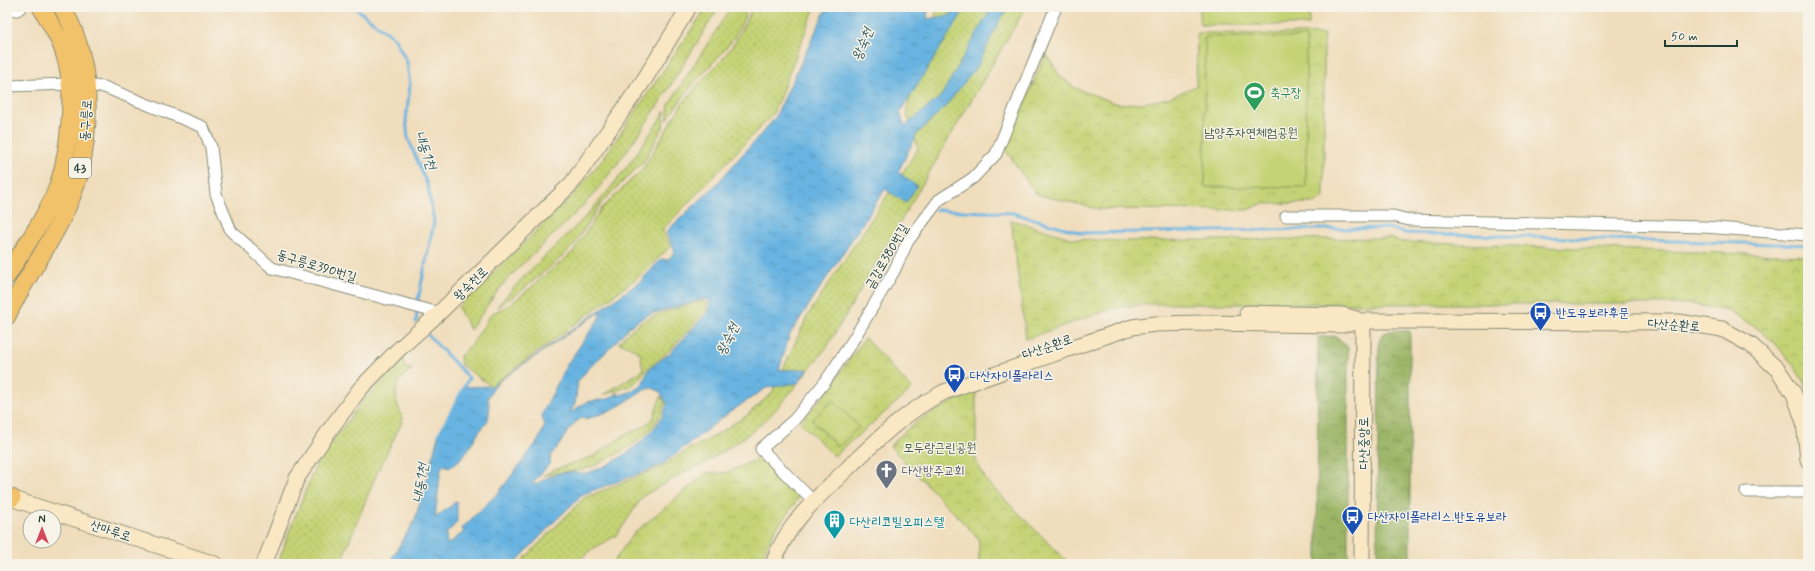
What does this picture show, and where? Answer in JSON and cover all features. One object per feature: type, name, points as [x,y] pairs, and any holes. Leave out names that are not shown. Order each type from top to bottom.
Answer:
[{"type":"main road","name":"동구릉로","points":[[7,276],[43,217],[57,187],[64,163],[69,130],[70,84],[67,61],[58,36],[42,7]]},
{"type":"main road","name":"동구릉로","points":[[7,316],[60,221],[80,173],[86,126],[87,85],[79,51],[68,19],[62,7]]},
{"type":"street","points":[[7,9],[17,10],[21,7]]},
{"type":"street","name":"왕숙천로","points":[[264,564],[297,478],[330,428],[360,389],[398,350],[432,311],[572,183],[644,80],[689,7]]},
{"type":"street","name":"금강로380번길","points":[[811,499],[761,449],[794,420],[825,382],[853,340],[890,278],[908,241],[939,200],[973,178],[996,154],[1056,7]]},
{"type":"street","name":"동구릉로390번길","points":[[7,86],[70,84],[104,87],[203,127],[211,147],[216,194],[231,231],[272,268],[412,307],[432,311]]},
{"type":"street","points":[[1286,216],[1393,216],[1408,220],[1704,227],[1808,235]]},
{"type":"street","name":"다산순환로","points":[[763,564],[772,543],[783,526],[811,499],[882,424],[922,394],[973,372],[1115,323],[1147,317],[1225,313],[1342,315],[1363,321],[1679,322],[1722,329],[1751,345],[1778,370],[1794,394],[1804,422],[1808,460]]},
{"type":"street","name":"다산중앙로","points":[[1362,564],[1363,321]]},
{"type":"street","points":[[1746,492],[1808,492]]},
{"type":"street","name":"산마루로","points":[[9,498],[215,564]]},
{"type":"street","name":"다산순환로","points":[[773,564],[780,545],[811,499]]},
{"type":"green space","points":[[707,7],[719,7],[662,99],[616,165],[589,199],[506,281],[470,330],[458,307],[577,191],[603,159]]},
{"type":"green space","points":[[731,7],[748,7],[737,32],[724,51],[688,91],[667,120],[669,104]]},
{"type":"green space","points":[[753,7],[815,7],[773,114],[662,230],[671,246],[637,278],[491,386],[461,365],[460,356],[474,341],[491,314],[511,304],[573,252],[601,209],[642,170],[682,104],[702,80],[722,60],[735,42]]},
{"type":"green space","points":[[938,7],[1026,7],[827,347],[770,416],[749,434],[702,465],[687,471],[643,496],[617,535],[593,549],[573,564],[519,564],[584,498],[661,467],[746,416],[772,393],[808,315],[918,149],[906,112]]},
{"type":"green space","points":[[1200,7],[1309,7],[1309,25],[1200,25]]},
{"type":"green space","name":"남양주자연체험공원","points":[[1197,33],[1324,34],[1324,197],[1316,203],[1262,204],[1247,210],[1098,209],[1036,194],[1005,149],[1046,53],[1060,76],[1075,88],[1118,104],[1143,103],[1168,98],[1196,86]]},
{"type":"green space","name":"축구장","points":[[1205,37],[1306,37],[1306,187],[1205,187]]},
{"type":"green space","points":[[665,111],[663,127],[644,161],[602,202],[574,245],[521,291],[497,307],[517,283],[595,206],[637,153]]},
{"type":"green space","points":[[1011,220],[1074,239],[1119,241],[1390,238],[1402,242],[1808,256],[1808,389],[1794,366],[1776,344],[1757,328],[1728,311],[1691,304],[1149,304],[1114,308],[1026,339]]},
{"type":"green space","points":[[702,301],[707,303],[707,310],[668,352],[646,370],[633,385],[603,395],[643,370],[640,353],[629,346],[619,343],[627,334],[636,326],[656,315]]},
{"type":"green space","points":[[1390,331],[1410,331],[1410,564],[1377,564],[1379,342],[1382,334]]},
{"type":"green space","points":[[1336,336],[1348,347],[1348,564],[1317,564],[1318,337]]},
{"type":"green space","points":[[865,338],[912,389],[834,456],[800,422],[825,394]]},
{"type":"green space","points":[[403,358],[405,368],[412,369],[405,374],[396,391],[397,404],[403,418],[402,422],[377,473],[340,564],[278,564],[290,529],[316,465],[358,407]]},
{"type":"green space","name":"모두랑근린공원","points":[[976,391],[976,461],[987,482],[1070,564],[979,564],[979,539],[890,446],[910,427],[920,420],[940,408]]},
{"type":"green space","points":[[661,396],[665,403],[656,422],[649,431],[633,444],[592,467],[577,471],[555,473],[543,476],[553,470],[594,456],[626,434],[640,429],[653,419]]},
{"type":"green space","points":[[833,400],[859,427],[838,447],[812,420]]},
{"type":"green space","points":[[761,457],[798,493],[798,499],[775,530],[758,564],[612,564],[633,534],[706,473],[727,473]]},
{"type":"water","name":"왕숙천","points":[[827,7],[928,7],[927,19],[951,15],[955,7],[966,7],[900,113],[905,126],[941,96],[992,7],[1009,7],[1000,20],[978,65],[944,108],[917,134],[898,172],[917,186],[906,203],[885,189],[790,334],[779,370],[808,369],[798,383],[766,388],[730,412],[660,466],[583,494],[514,564],[388,564],[415,520],[439,433],[464,387],[492,386],[499,381],[488,397],[489,414],[486,424],[479,432],[467,452],[455,464],[449,467],[444,465],[441,468],[435,518],[457,501],[457,522],[446,534],[447,545],[464,532],[462,528],[499,492],[538,441],[544,428],[542,414],[568,363],[600,317],[600,312],[503,378],[640,282],[661,259],[668,260],[675,251],[666,232],[714,187],[775,118]],"holes":[[[704,299],[710,301],[709,311],[670,353],[649,369],[642,385],[633,391],[617,396],[619,392],[607,399],[588,402],[569,414],[575,404],[578,381],[630,326],[647,315]],[[652,388],[660,391],[667,404],[655,427],[635,447],[599,469],[587,473],[560,473],[534,485],[533,483],[550,463],[551,455],[573,425],[583,417],[586,419],[611,410]]]},
{"type":"waterway","name":"내동1천","points":[[354,7],[395,39],[407,62],[410,85],[406,120],[408,138],[428,187],[434,222],[418,300],[416,322]]},
{"type":"waterway","points":[[936,210],[1013,213],[1082,233],[1389,228],[1404,233],[1808,245]]},
{"type":"waterway","name":"내동1천","points":[[428,335],[469,378],[439,434]]},
{"type":"place","name":"축구장","points":[[1255,112]]},
{"type":"place","name":"반도유보라후문","points":[[1541,332]]},
{"type":"place","name":"다산자이폴라리스","points":[[955,394]]},
{"type":"place","name":"다산방주교회","points":[[887,490]]},
{"type":"place","name":"다산자이폴라리스.반도유보라","points":[[1352,536]]},
{"type":"place","name":"다산리코빌오피스텔","points":[[834,540]]}]
